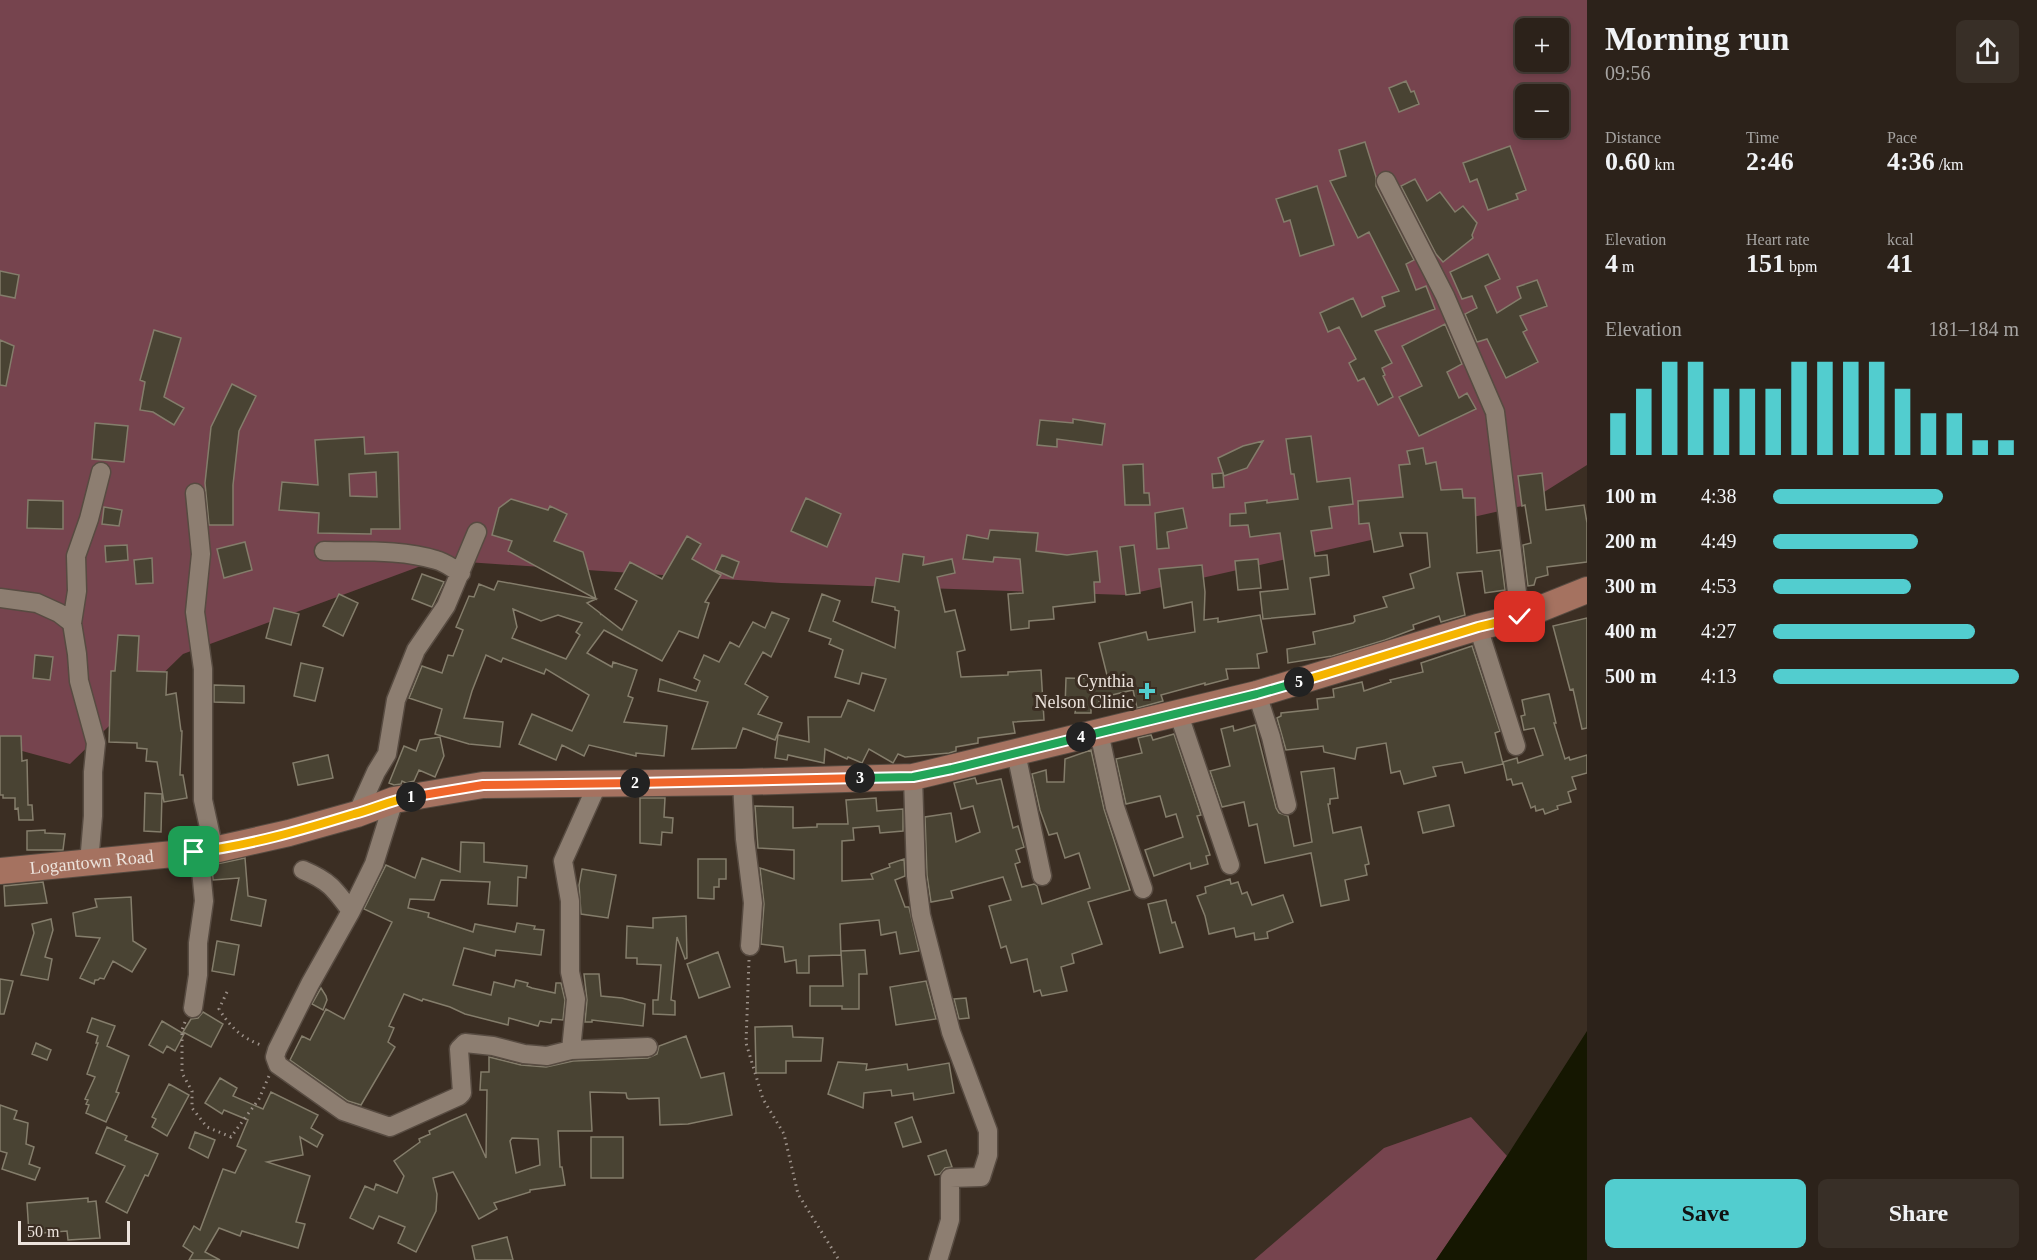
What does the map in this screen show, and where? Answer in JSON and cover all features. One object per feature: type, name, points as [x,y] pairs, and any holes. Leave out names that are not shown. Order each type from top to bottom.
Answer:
[{"type":"street","points":[[1386,181],[1445,296],[1495,412],[1520,617]]},
{"type":"street","points":[[89,863],[96,743],[79,681],[72,623],[77,591],[76,556],[101,471]]},
{"type":"street","points":[[193,1008],[204,902],[201,870],[204,851],[203,669],[195,612],[201,554],[195,493]]},
{"type":"street","points":[[357,814],[387,754],[396,700],[416,650],[446,606],[477,532]]},
{"type":"street","points":[[324,551],[416,556],[437,560],[461,573]]},
{"type":"street","name":"Logantown Road","points":[[0,871],[204,851],[289,833],[357,814],[394,800],[483,785],[742,782],[913,777],[1257,694],[1478,627],[1520,617],[1587,590]]},
{"type":"street","points":[[0,598],[37,603],[60,613],[72,623]]},
{"type":"street","points":[[1478,627],[1516,746]]},
{"type":"street","points":[[1257,694],[1287,805]]},
{"type":"street","points":[[1178,712],[1230,865]]},
{"type":"street","points":[[1099,732],[1115,807],[1143,889]]},
{"type":"street","points":[[1016,753],[1042,876]]},
{"type":"street","points":[[913,777],[916,876],[921,915],[951,1032],[988,1131],[988,1155],[981,1177],[950,1178],[950,1220],[938,1260]]},
{"type":"street","points":[[742,782],[745,839],[753,903],[750,946]]},
{"type":"street","points":[[571,1050],[576,999],[570,972],[570,901],[563,861],[598,783]]},
{"type":"street","points":[[394,800],[374,864],[315,975],[277,1055],[278,1065],[343,1111],[390,1127],[462,1093],[459,1049],[463,1043],[547,1056],[571,1050],[648,1047]]},
{"type":"street","points":[[303,870],[320,877],[333,886],[351,910]]},
{"type":"path","points":[[750,946],[746,1042],[763,1099],[784,1134],[798,1194],[838,1260]]},
{"type":"path","points":[[193,1008],[182,1030],[182,1073],[192,1091],[192,1108],[207,1127],[231,1137],[258,1099],[277,1055],[247,1040],[229,1025],[219,1009],[227,992]]},
{"type":"shaded area","points":[[0,0],[1587,0],[1587,465],[1522,506],[1126,595],[781,583],[437,560],[183,654],[70,764],[0,745]]},
{"type":"shaded area","points":[[1587,1031],[1587,1260],[1436,1260],[1507,1156]]},
{"type":"shaded area","points":[[1471,1117],[1507,1156],[1436,1260],[1254,1260],[1384,1148]]},
{"type":"building","points":[[1406,81],[1411,92],[1414,91],[1419,104],[1399,112],[1389,88]]},
{"type":"building","points":[[1365,142],[1376,177],[1376,186],[1414,260],[1406,264],[1416,290],[1426,286],[1435,309],[1375,331],[1392,363],[1382,368],[1385,375],[1383,376],[1393,397],[1378,405],[1364,378],[1358,381],[1349,363],[1356,359],[1339,327],[1328,332],[1320,313],[1353,298],[1362,317],[1385,306],[1382,297],[1399,291],[1369,232],[1358,238],[1330,181],[1346,176],[1339,150]]},
{"type":"building","points":[[1510,146],[1526,190],[1516,194],[1518,199],[1488,210],[1477,179],[1470,182],[1463,163]]},
{"type":"building","points":[[1415,179],[1427,201],[1440,192],[1455,212],[1463,206],[1477,223],[1473,238],[1443,262],[1436,254],[1401,186]]},
{"type":"building","points":[[1317,186],[1334,245],[1300,256],[1290,220],[1284,222],[1276,199]]},
{"type":"building","points":[[1488,254],[1500,279],[1485,286],[1497,313],[1521,298],[1517,287],[1537,280],[1547,306],[1520,316],[1527,330],[1523,332],[1538,362],[1506,378],[1487,339],[1477,342],[1465,314],[1477,308],[1472,296],[1462,299],[1450,272]]},
{"type":"building","points":[[0,271],[19,275],[15,298],[0,295]]},
{"type":"building","points":[[1445,324],[1462,364],[1447,372],[1459,398],[1467,393],[1476,409],[1419,436],[1399,397],[1422,386],[1402,346]]},
{"type":"building","points":[[154,330],[181,338],[164,397],[184,408],[174,425],[153,412],[140,410],[145,382],[140,380]]},
{"type":"building","points":[[0,340],[14,346],[6,386],[0,385]]},
{"type":"building","points":[[232,384],[256,396],[239,431],[233,485],[233,525],[209,525],[205,483],[211,427]]},
{"type":"building","points":[[1073,419],[1105,424],[1102,445],[1057,439],[1057,447],[1037,445],[1040,420],[1073,423]]},
{"type":"building","points":[[95,423],[128,426],[124,462],[92,459]]},
{"type":"building","points":[[1311,436],[1317,482],[1350,478],[1353,504],[1329,507],[1332,528],[1311,531],[1315,556],[1327,555],[1329,575],[1310,578],[1315,614],[1263,619],[1260,592],[1288,589],[1280,533],[1250,537],[1248,525],[1230,526],[1230,514],[1246,513],[1245,503],[1298,499],[1294,474],[1291,474],[1286,439]]},
{"type":"building","points":[[364,437],[365,454],[398,452],[400,529],[371,529],[371,534],[318,533],[319,513],[279,510],[282,482],[318,485],[315,440]],"holes":[[[376,472],[377,497],[350,496],[349,474]]]},
{"type":"building","points":[[1263,441],[1247,468],[1224,476],[1218,458],[1243,446]]},
{"type":"building","points":[[1423,448],[1426,464],[1436,462],[1441,490],[1462,489],[1463,498],[1475,498],[1477,553],[1500,550],[1505,590],[1485,593],[1482,571],[1457,573],[1465,615],[1441,622],[1439,616],[1413,625],[1414,629],[1385,640],[1332,656],[1288,663],[1287,649],[1315,644],[1313,632],[1353,623],[1354,616],[1387,607],[1383,597],[1414,588],[1410,574],[1430,567],[1427,533],[1400,533],[1403,546],[1374,552],[1369,523],[1359,524],[1358,501],[1403,497],[1399,465],[1410,464],[1407,451]]},
{"type":"building","points":[[1143,464],[1144,493],[1149,493],[1150,505],[1125,505],[1123,465]]},
{"type":"building","points":[[1223,473],[1224,487],[1213,488],[1212,474]]},
{"type":"building","points":[[1542,473],[1546,510],[1584,505],[1587,523],[1587,562],[1547,567],[1548,575],[1536,578],[1534,585],[1528,586],[1523,545],[1531,543],[1518,476]]},
{"type":"building","points":[[806,498],[841,514],[827,547],[791,531]]},
{"type":"building","points":[[511,499],[548,510],[550,506],[567,514],[554,541],[583,552],[596,599],[508,551],[512,541],[492,535],[499,508]]},
{"type":"building","points":[[28,500],[63,501],[63,529],[27,528]]},
{"type":"building","points":[[104,507],[122,510],[119,526],[102,524]]},
{"type":"building","points":[[1183,508],[1187,528],[1167,532],[1169,548],[1157,549],[1155,513]]},
{"type":"building","points":[[990,530],[1038,533],[1036,551],[1067,555],[1097,551],[1100,582],[1094,582],[1095,602],[1053,607],[1054,619],[1029,621],[1029,628],[1011,630],[1008,594],[1023,593],[1020,559],[994,557],[993,562],[963,559],[967,535],[988,539]]},
{"type":"building","points":[[687,536],[701,544],[692,559],[721,575],[705,602],[709,603],[698,638],[679,631],[662,661],[604,630],[587,653],[612,667],[613,662],[637,670],[628,696],[633,698],[624,722],[667,726],[664,756],[636,753],[636,756],[589,745],[584,756],[562,745],[556,760],[519,744],[532,714],[572,731],[589,695],[546,669],[544,674],[503,658],[501,662],[486,655],[464,718],[503,722],[500,747],[469,744],[435,734],[442,709],[409,698],[422,666],[442,673],[448,655],[453,656],[463,630],[456,627],[469,596],[474,597],[479,584],[494,590],[498,581],[596,599],[587,603],[622,630],[637,601],[615,589],[630,562],[662,579]],"holes":[[[513,609],[541,621],[558,615],[582,623],[576,632],[580,635],[566,659],[512,638],[517,627]]]},
{"type":"building","points":[[245,542],[252,570],[224,578],[217,549]]},
{"type":"building","points":[[127,545],[128,560],[106,562],[105,546]]},
{"type":"building","points":[[1134,545],[1140,593],[1126,595],[1120,547]]},
{"type":"building","points":[[903,554],[924,557],[923,565],[952,559],[955,573],[937,577],[945,612],[955,610],[965,650],[957,652],[961,677],[1008,675],[1008,672],[1041,670],[1044,720],[1013,722],[1015,733],[978,738],[978,743],[956,747],[956,751],[949,753],[905,757],[898,754],[893,763],[869,749],[862,763],[825,749],[824,763],[788,755],[787,760],[775,758],[778,735],[809,742],[808,717],[841,717],[848,700],[874,711],[886,679],[862,673],[859,684],[835,677],[843,650],[829,644],[831,639],[809,631],[822,594],[840,601],[833,621],[895,648],[899,611],[895,610],[895,607],[872,602],[876,578],[899,582]]},
{"type":"building","points":[[722,555],[739,562],[733,578],[715,570]]},
{"type":"building","points":[[152,558],[153,583],[136,584],[134,560]]},
{"type":"building","points":[[1258,559],[1261,588],[1238,590],[1235,561]]},
{"type":"building","points":[[1202,565],[1205,592],[1204,620],[1218,618],[1218,622],[1260,615],[1267,652],[1257,654],[1259,668],[1226,669],[1228,679],[1161,695],[1163,701],[1137,708],[1133,690],[1099,698],[1099,708],[1091,708],[1091,713],[1075,713],[1076,708],[1065,708],[1066,678],[1108,679],[1099,643],[1146,632],[1148,640],[1195,632],[1192,602],[1164,608],[1159,569]]},
{"type":"building","points":[[422,574],[444,582],[432,607],[412,599]]},
{"type":"building","points":[[339,594],[358,603],[343,636],[323,626]]},
{"type":"building","points":[[274,608],[299,614],[291,645],[266,638]]},
{"type":"building","points":[[772,612],[789,619],[771,657],[763,652],[745,684],[768,697],[758,714],[782,723],[775,740],[743,728],[736,748],[692,749],[708,702],[658,691],[660,679],[696,691],[700,681],[694,678],[704,655],[719,662],[730,642],[739,647],[753,622],[765,628]]},
{"type":"building","points":[[1587,618],[1587,728],[1582,729],[1573,689],[1570,690],[1553,626]]},
{"type":"building","points":[[118,635],[139,636],[137,671],[167,672],[166,695],[176,693],[182,731],[180,775],[183,775],[187,798],[164,802],[157,762],[146,761],[147,749],[137,748],[137,743],[109,742],[111,671],[115,671]]},
{"type":"building","points":[[1472,646],[1500,731],[1495,733],[1503,764],[1465,773],[1462,762],[1433,767],[1436,776],[1404,784],[1400,771],[1391,773],[1386,743],[1357,748],[1355,759],[1324,752],[1323,746],[1286,750],[1277,718],[1281,716],[1281,713],[1318,709],[1317,699],[1334,697],[1333,689],[1362,682],[1364,691],[1391,682],[1390,680],[1423,672],[1421,663]]},
{"type":"building","points":[[35,655],[53,657],[50,680],[33,678]]},
{"type":"building","points":[[301,663],[323,668],[315,701],[294,696]]},
{"type":"building","points":[[214,685],[244,686],[244,703],[214,702]]},
{"type":"building","points":[[1549,694],[1556,723],[1554,723],[1565,759],[1569,757],[1570,760],[1587,755],[1587,773],[1572,777],[1576,789],[1568,792],[1571,802],[1557,806],[1558,809],[1545,814],[1543,809],[1536,811],[1535,806],[1531,808],[1522,783],[1513,785],[1511,779],[1507,780],[1503,762],[1517,758],[1518,763],[1543,755],[1534,728],[1524,730],[1521,716],[1525,715],[1522,700]]},
{"type":"building","points":[[1255,725],[1276,808],[1279,813],[1288,816],[1294,846],[1312,842],[1301,772],[1334,768],[1338,798],[1330,799],[1330,804],[1328,804],[1333,833],[1361,827],[1369,864],[1365,865],[1367,875],[1345,880],[1349,900],[1321,906],[1311,853],[1265,863],[1257,824],[1249,826],[1244,802],[1222,807],[1210,771],[1230,766],[1221,729],[1233,726],[1234,731]]},
{"type":"building","points":[[1174,734],[1201,815],[1197,816],[1210,855],[1206,856],[1208,864],[1191,869],[1190,863],[1154,876],[1145,850],[1183,837],[1176,814],[1166,817],[1160,796],[1126,804],[1116,759],[1142,753],[1138,738],[1151,735],[1153,740]]},
{"type":"building","points":[[0,736],[21,736],[22,761],[27,760],[28,805],[32,805],[33,820],[19,820],[18,808],[15,809],[15,798],[3,798],[3,795],[0,795]]},
{"type":"building","points":[[440,737],[444,756],[435,777],[419,770],[414,781],[406,783],[402,781],[401,784],[394,785],[389,783],[404,746],[416,751],[420,740]]},
{"type":"building","points":[[1091,750],[1104,809],[1130,890],[1088,902],[1102,944],[1072,954],[1074,963],[1061,967],[1067,991],[1042,996],[1040,990],[1034,992],[1027,959],[1011,963],[1006,946],[1001,948],[989,906],[1011,900],[1003,877],[951,891],[953,898],[931,902],[927,875],[925,817],[951,813],[956,842],[980,832],[973,806],[961,809],[954,783],[975,778],[977,784],[1001,779],[1013,828],[1018,826],[1024,847],[1016,850],[1020,862],[1015,864],[1022,887],[1034,884],[1037,886],[1042,904],[1090,888],[1079,853],[1065,858],[1057,833],[1049,835],[1040,810],[1032,774],[1046,770],[1047,782],[1064,782],[1065,759]]},
{"type":"building","points":[[328,755],[333,778],[298,785],[293,763]]},
{"type":"building","points":[[145,793],[162,794],[161,832],[144,831]]},
{"type":"building","points":[[640,798],[665,798],[664,817],[673,818],[672,833],[662,832],[661,845],[640,843]]},
{"type":"building","points":[[876,798],[877,811],[903,809],[903,831],[880,833],[879,826],[853,828],[854,840],[842,841],[842,881],[873,879],[871,874],[904,859],[905,876],[895,880],[905,907],[909,907],[919,951],[900,954],[896,932],[881,935],[879,920],[840,924],[841,955],[809,956],[809,973],[797,973],[796,960],[785,962],[783,947],[761,944],[764,904],[760,868],[794,879],[794,850],[758,848],[755,806],[793,807],[793,828],[817,827],[817,824],[848,824],[846,800]]},
{"type":"building","points":[[1449,805],[1454,826],[1423,833],[1418,812]]},
{"type":"building","points":[[45,830],[45,833],[65,834],[63,850],[27,850],[27,831]]},
{"type":"building","points":[[461,842],[484,843],[484,862],[527,866],[526,878],[518,877],[517,906],[488,904],[490,882],[441,880],[434,900],[410,899],[408,908],[429,913],[428,917],[473,932],[475,924],[515,932],[517,923],[544,930],[541,955],[496,950],[495,956],[464,948],[453,985],[491,995],[494,982],[514,987],[516,980],[528,983],[527,986],[532,988],[555,993],[556,983],[561,983],[565,1000],[563,1020],[552,1019],[551,1023],[540,1021],[538,1026],[509,1018],[508,1025],[404,994],[389,1026],[394,1028],[388,1042],[395,1047],[361,1105],[348,1101],[290,1060],[302,1036],[310,1040],[326,1009],[344,1019],[392,922],[364,909],[386,865],[415,878],[422,858],[460,872]]},
{"type":"building","points":[[245,858],[248,896],[266,900],[261,926],[231,920],[239,878],[213,880],[212,865]]},
{"type":"building","points":[[698,859],[726,859],[726,879],[719,879],[719,887],[714,887],[714,899],[698,898]]},
{"type":"building","points":[[582,869],[616,875],[608,918],[581,914],[579,885]]},
{"type":"building","points":[[1230,879],[1231,884],[1238,882],[1242,894],[1247,892],[1252,905],[1283,895],[1293,922],[1267,932],[1268,938],[1255,940],[1254,933],[1236,937],[1234,928],[1209,934],[1197,896],[1206,893],[1205,887]]},
{"type":"building","points":[[43,882],[47,903],[5,906],[4,886]]},
{"type":"building","points":[[131,897],[133,941],[146,949],[132,972],[113,961],[104,979],[95,980],[94,984],[80,978],[100,938],[76,936],[73,913],[97,907],[95,899]]},
{"type":"building","points":[[1166,900],[1172,923],[1175,922],[1183,947],[1160,953],[1148,904]]},
{"type":"building","points":[[686,916],[687,958],[685,959],[677,937],[671,1000],[675,1001],[675,1015],[653,1014],[653,1000],[658,1000],[661,965],[637,964],[637,958],[626,958],[627,926],[653,928],[653,918]]},
{"type":"building","points":[[51,919],[53,930],[45,957],[52,959],[48,980],[21,975],[34,933],[32,924]]},
{"type":"building","points":[[217,941],[239,945],[234,975],[212,971]]},
{"type":"building","points":[[865,950],[867,974],[859,974],[859,1009],[842,1009],[842,1006],[810,1006],[810,986],[843,986],[841,951]]},
{"type":"building","points":[[718,952],[730,987],[699,998],[687,964]]},
{"type":"building","points":[[584,974],[599,974],[601,996],[645,1004],[643,1026],[592,1020],[592,1022],[585,1022],[587,1000]]},
{"type":"building","points":[[0,979],[13,981],[4,1014],[0,1014]]},
{"type":"building","points":[[926,981],[936,1019],[896,1025],[890,987]]},
{"type":"building","points":[[321,988],[327,1000],[323,1010],[312,1004]]},
{"type":"building","points":[[966,998],[969,1018],[959,1019],[954,999]]},
{"type":"building","points":[[203,1012],[223,1024],[211,1047],[183,1032],[191,1019],[198,1018]]},
{"type":"building","points":[[92,1018],[115,1026],[107,1046],[129,1056],[116,1092],[119,1093],[106,1122],[86,1113],[89,1105],[86,1104],[88,1100],[85,1099],[95,1077],[87,1074],[98,1043],[96,1043],[98,1036],[87,1032]]},
{"type":"building","points":[[162,1021],[184,1034],[175,1051],[167,1046],[163,1053],[149,1045]]},
{"type":"building","points":[[792,1026],[793,1037],[823,1038],[821,1061],[786,1061],[786,1073],[756,1073],[755,1027]]},
{"type":"building","points":[[686,1036],[701,1078],[724,1073],[732,1115],[688,1124],[660,1125],[659,1098],[629,1099],[626,1093],[590,1092],[592,1131],[558,1131],[560,1167],[562,1167],[565,1185],[530,1190],[530,1192],[494,1203],[497,1209],[479,1219],[453,1172],[433,1178],[437,1194],[436,1211],[416,1252],[398,1243],[405,1227],[379,1216],[373,1229],[350,1218],[365,1186],[374,1190],[376,1184],[397,1193],[404,1176],[394,1161],[420,1142],[419,1139],[430,1134],[429,1131],[450,1121],[466,1114],[486,1158],[487,1090],[480,1090],[481,1072],[489,1072],[489,1057],[521,1065],[546,1067],[573,1061],[648,1058],[657,1054],[659,1046]],"holes":[[[512,1138],[538,1139],[540,1165],[516,1173],[510,1141]]]},
{"type":"building","points":[[36,1043],[51,1050],[47,1060],[32,1054]]},
{"type":"building","points":[[838,1062],[867,1064],[866,1070],[907,1064],[908,1070],[949,1063],[954,1093],[914,1100],[913,1093],[892,1096],[891,1090],[864,1093],[863,1108],[828,1094]]},
{"type":"building","points":[[220,1078],[237,1088],[233,1096],[263,1109],[271,1092],[318,1115],[311,1128],[323,1135],[317,1147],[300,1137],[303,1155],[267,1162],[310,1176],[296,1222],[305,1224],[298,1248],[242,1231],[240,1236],[219,1228],[205,1252],[220,1260],[189,1260],[193,1253],[183,1246],[194,1226],[200,1230],[223,1169],[235,1173],[246,1150],[237,1146],[248,1120],[224,1110],[222,1114],[205,1103]]},
{"type":"building","points":[[169,1084],[189,1095],[167,1136],[152,1127],[156,1119],[152,1117]]},
{"type":"building","points":[[0,1105],[17,1111],[14,1119],[28,1123],[26,1144],[34,1147],[29,1164],[40,1168],[35,1180],[2,1169],[7,1153],[0,1151]]},
{"type":"building","points":[[912,1117],[921,1142],[903,1147],[895,1123]]},
{"type":"building","points":[[107,1127],[127,1136],[125,1140],[158,1154],[127,1213],[106,1202],[125,1166],[96,1153]]},
{"type":"building","points":[[195,1132],[215,1140],[208,1158],[189,1148]]},
{"type":"building","points":[[591,1137],[623,1137],[623,1178],[591,1178]]},
{"type":"building","points":[[946,1150],[952,1167],[945,1168],[940,1174],[935,1175],[928,1156]]},
{"type":"building","points":[[88,1198],[88,1202],[96,1201],[100,1238],[68,1240],[67,1231],[29,1234],[27,1203]]},
{"type":"building","points":[[507,1237],[513,1260],[475,1260],[472,1246]]},
{"type":"place","name":"Cynthia Nelson Clinic","points":[[1147,691]]},
{"type":"route","points":[[194,852],[214,850],[289,833],[357,814],[394,800],[483,785],[742,782],[913,777],[1257,694],[1478,627],[1520,617]]}]
